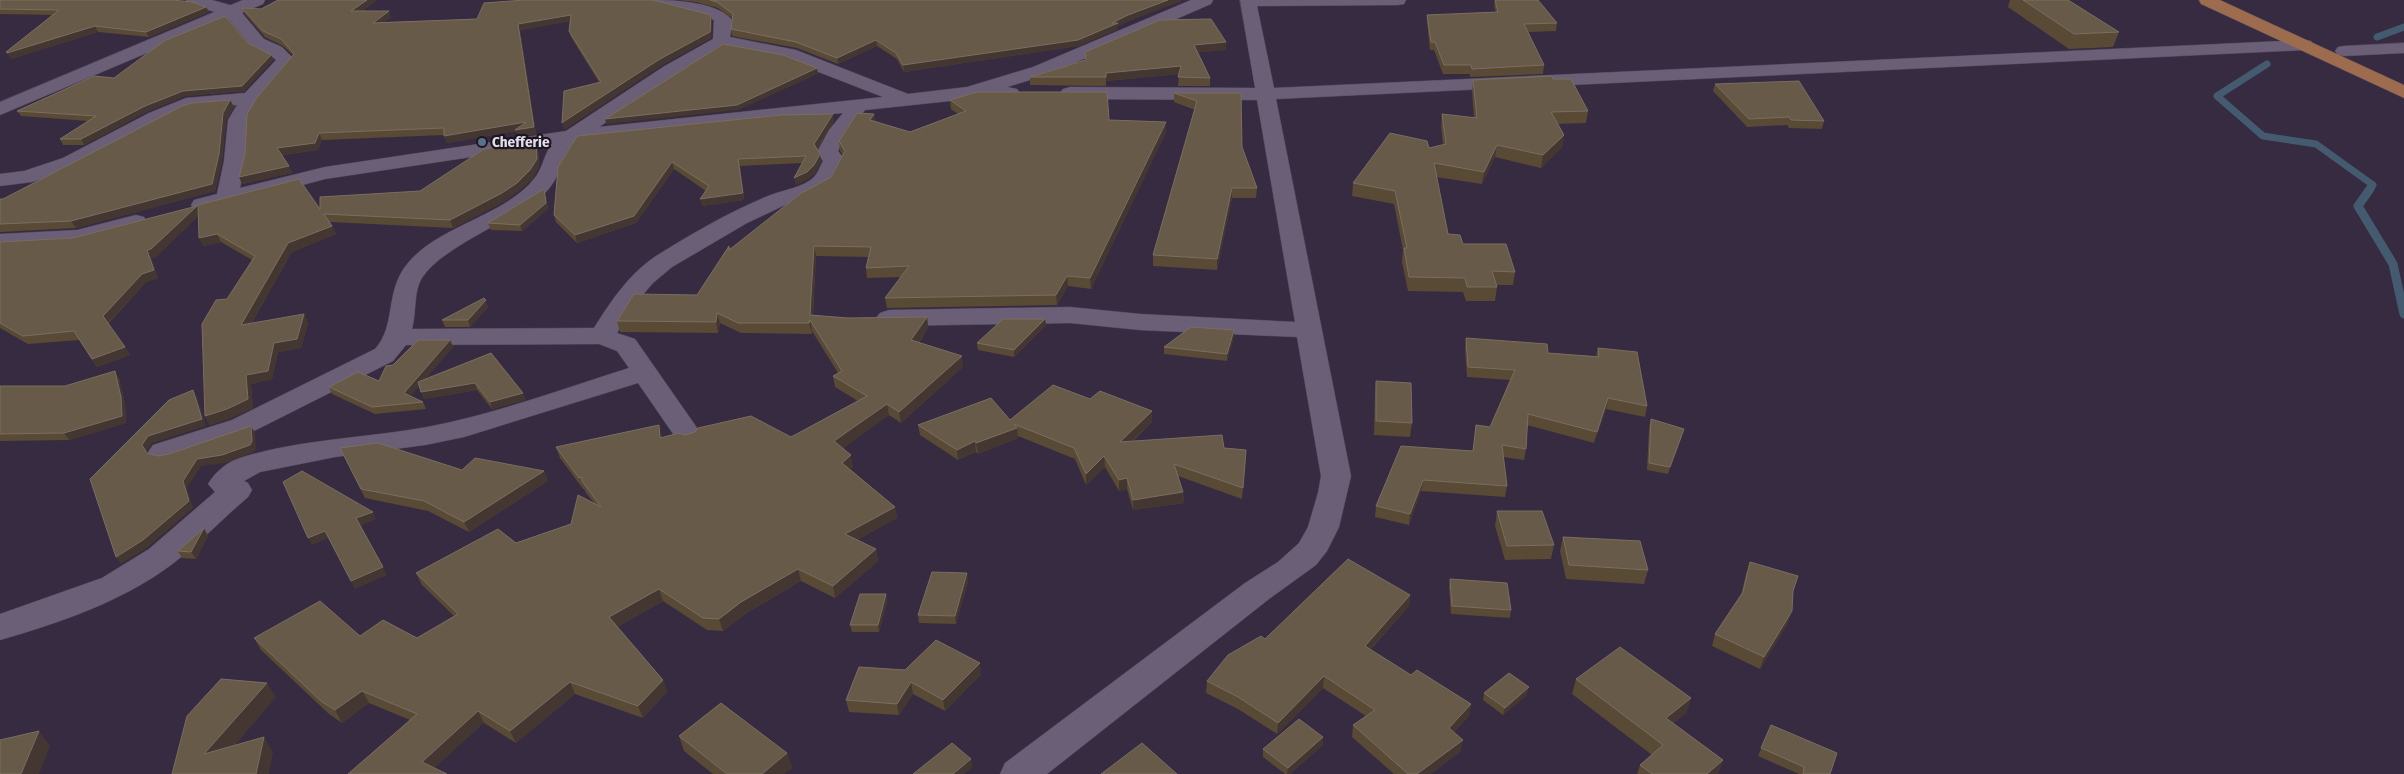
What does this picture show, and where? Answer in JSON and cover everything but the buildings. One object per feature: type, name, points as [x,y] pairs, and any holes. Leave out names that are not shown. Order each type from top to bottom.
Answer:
[{"type":"main road","points":[[2207,0],[2404,92]]},
{"type":"main road","points":[[2235,0],[2404,78]]},
{"type":"street","points":[[194,0],[231,11],[258,43],[276,51],[286,60],[251,98],[238,120],[236,161],[227,198]]},
{"type":"street","points":[[0,109],[257,0]]},
{"type":"street","points":[[660,0],[720,16],[724,22],[721,41]]},
{"type":"street","points":[[969,93],[1040,71],[1204,0]]},
{"type":"street","points":[[1019,774],[1257,592],[1293,567],[1316,543],[1330,509],[1336,476],[1248,0],[1398,0]]},
{"type":"street","points":[[163,452],[242,426],[384,355],[393,348],[399,336],[403,289],[413,271],[435,252],[486,222],[543,183],[561,146],[572,136],[670,71],[721,41],[790,54],[906,99]]},
{"type":"street","points":[[1048,93],[1265,94],[2305,45]]},
{"type":"street","points":[[2344,51],[2404,48]]},
{"type":"street","points":[[184,210],[325,173],[572,136],[969,93],[1028,93]]},
{"type":"street","points":[[0,180],[18,179],[42,174],[69,164],[159,115],[193,102],[251,98]]},
{"type":"street","points":[[602,336],[624,301],[644,278],[664,262],[739,218],[777,200],[812,188],[823,181],[834,160],[827,152],[831,143],[860,104]]},
{"type":"street","points":[[0,241],[77,237],[158,217]]},
{"type":"street","points":[[870,318],[1070,315],[1140,322],[1310,330]]},
{"type":"street","points":[[399,336],[602,336],[626,345],[688,435]]},
{"type":"street","points":[[0,627],[26,620],[114,586],[160,557],[237,490],[223,484],[238,470],[252,464],[335,448],[425,436],[464,428],[644,372]]},
{"type":"waterway","points":[[2377,37],[2404,27]]},
{"type":"waterway","points":[[2267,64],[2217,96],[2263,136],[2316,144],[2373,185],[2369,190]]},
{"type":"waterway","points":[[2370,189],[2358,206],[2393,264],[2404,314]]},
{"type":"place","name":"Chefferie","points":[[482,142]]}]
